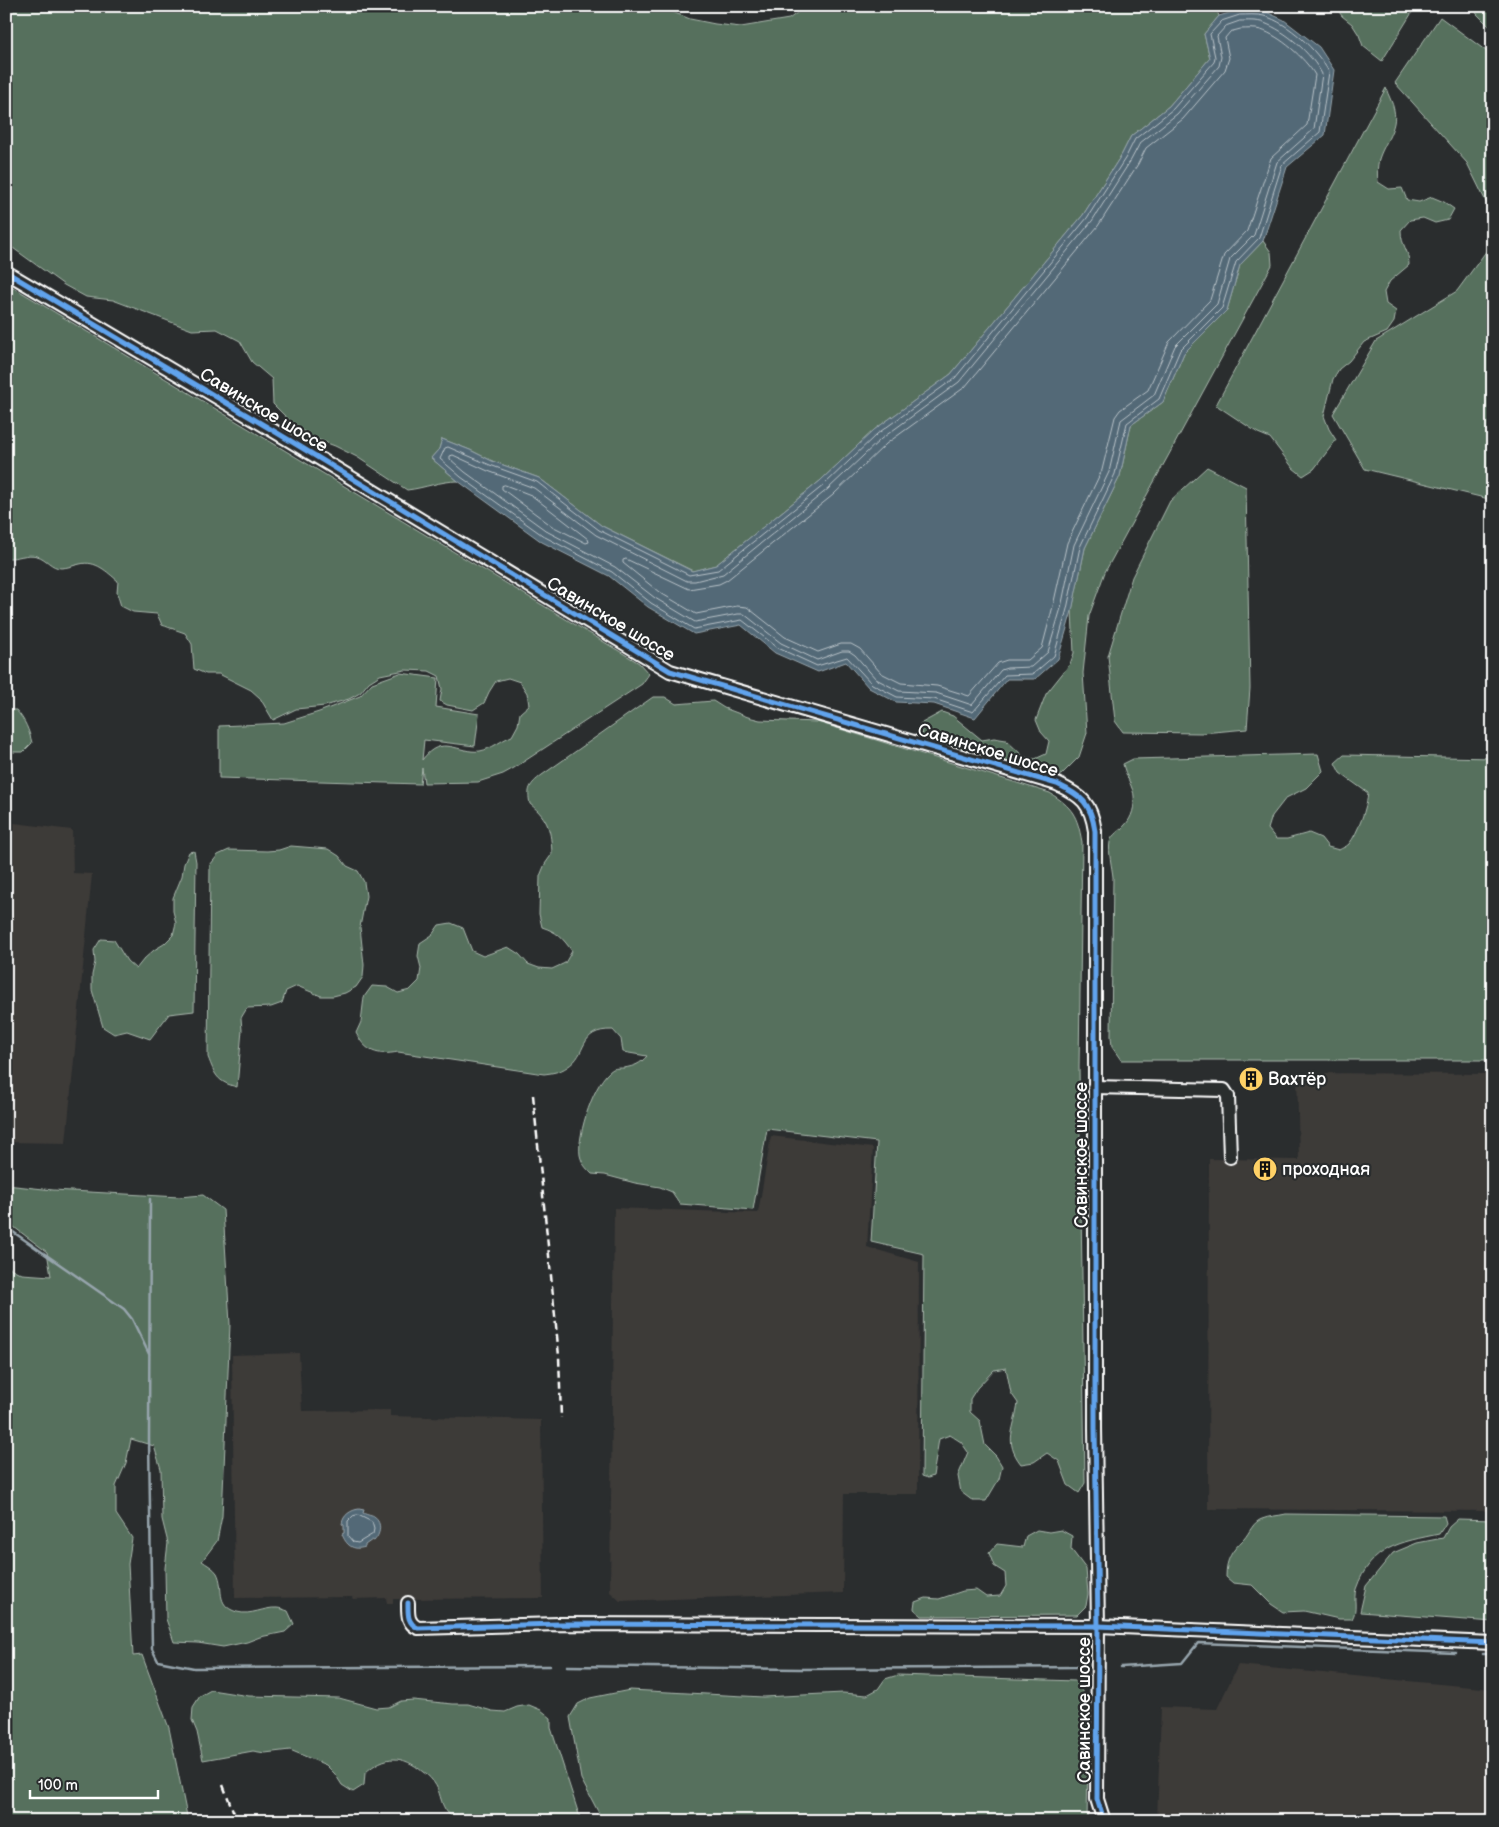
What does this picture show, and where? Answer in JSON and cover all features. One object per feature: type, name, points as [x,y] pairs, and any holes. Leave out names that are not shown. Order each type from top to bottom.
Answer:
[{"type":"street","name":"Савинское шоссе","points":[[6,272],[281,435],[670,671],[1057,784],[1082,798],[1093,818],[1095,832],[1094,1087],[1095,1428],[1098,1626],[1097,1799],[1104,1821]]},
{"type":"street","points":[[1094,1087],[1224,1090],[1228,1096],[1230,1157]]},
{"type":"street","points":[[408,1603],[408,1618],[412,1625],[418,1628],[559,1624],[1098,1626],[1493,1643]]},
{"type":"street","points":[[1097,1799],[1097,1821]]},
{"type":"shaded area","points":[[6,822],[72,830],[73,873],[92,874],[66,1143],[6,1142]]},
{"type":"shaded area","points":[[1297,1073],[1493,1074],[1493,1511],[1208,1509],[1209,1159],[1299,1160]]},
{"type":"shaded area","points":[[771,1136],[873,1148],[867,1247],[919,1262],[918,1494],[844,1494],[843,1593],[620,1601],[610,1592],[614,1208],[758,1213]]},
{"type":"shaded area","points":[[299,1353],[302,1411],[390,1410],[390,1416],[541,1420],[543,1598],[393,1599],[393,1603],[387,1603],[386,1598],[235,1598],[232,1355]]},
{"type":"shaded area","points":[[1238,1665],[1493,1689],[1493,1821],[1157,1821],[1161,1707],[1217,1709]]},
{"type":"green space","points":[[6,6],[658,6],[690,19],[741,27],[789,19],[806,6],[1215,6],[1219,16],[1204,34],[1210,58],[1169,106],[1131,136],[1122,154],[1083,215],[951,374],[874,430],[820,481],[716,565],[693,571],[602,526],[539,478],[492,461],[442,439],[439,449],[431,458],[458,481],[407,490],[357,457],[311,437],[291,422],[273,404],[272,379],[252,362],[240,341],[217,329],[192,330],[113,300],[86,297],[64,285],[6,243]]},
{"type":"green space","points":[[1335,6],[1416,6],[1382,61],[1363,46],[1352,24],[1342,16]]},
{"type":"green space","points":[[1473,6],[1493,6],[1493,30],[1477,14]]},
{"type":"green space","points":[[1440,17],[1493,56],[1493,216],[1467,163],[1395,83]]},
{"type":"green space","points":[[1386,88],[1395,117],[1379,159],[1377,170],[1378,182],[1389,189],[1402,188],[1407,200],[1419,202],[1432,197],[1454,209],[1448,220],[1435,223],[1423,218],[1410,220],[1401,230],[1409,265],[1390,281],[1384,292],[1386,304],[1396,311],[1394,322],[1387,332],[1364,342],[1349,361],[1339,369],[1333,379],[1324,416],[1336,440],[1314,469],[1303,476],[1293,468],[1270,438],[1258,433],[1216,405]]},
{"type":"green space","points":[[1263,241],[1271,252],[1272,265],[1105,572],[1089,616],[1083,673],[1087,733],[1079,757],[1061,775],[1049,775],[922,736],[920,724],[942,712],[953,716],[982,740],[994,738],[1006,740],[1024,757],[1035,759],[1046,754],[1049,741],[1041,732],[1036,720],[1046,694],[1070,664],[1074,653],[1072,610],[1085,548],[1120,476],[1131,425],[1163,402],[1184,353],[1227,310],[1240,265]]},
{"type":"green space","points":[[1493,242],[1493,500],[1365,469],[1333,414],[1376,341],[1457,291]]},
{"type":"green space","points":[[6,283],[639,663],[649,674],[642,684],[514,768],[503,774],[478,782],[424,783],[422,768],[420,784],[219,778],[219,726],[284,723],[360,696],[372,683],[400,673],[438,678],[436,707],[479,714],[475,746],[424,740],[422,760],[429,752],[443,746],[480,751],[512,736],[518,725],[520,713],[529,705],[527,693],[520,682],[508,678],[496,681],[484,703],[473,710],[447,705],[440,701],[442,689],[439,676],[429,671],[405,670],[380,675],[369,682],[360,693],[349,699],[325,706],[296,709],[273,720],[260,698],[251,690],[219,674],[206,674],[194,669],[192,644],[185,633],[162,625],[157,614],[133,612],[121,606],[117,593],[118,581],[101,568],[86,563],[66,568],[57,568],[40,557],[33,555],[6,558],[6,552],[9,547],[6,544]]},
{"type":"green space","points":[[1207,467],[1246,487],[1250,688],[1247,729],[1202,733],[1123,732],[1115,721],[1108,656],[1132,577],[1170,501]]},
{"type":"green space","points":[[653,697],[665,697],[676,704],[713,701],[724,708],[760,720],[817,722],[1050,793],[1064,803],[1073,813],[1082,842],[1079,1067],[1085,1483],[1079,1493],[1068,1485],[1059,1461],[1047,1453],[1034,1462],[1021,1464],[1016,1456],[1011,1441],[1018,1403],[1011,1393],[1006,1368],[994,1370],[977,1388],[970,1399],[970,1412],[980,1421],[985,1445],[996,1456],[1002,1466],[999,1479],[986,1501],[973,1501],[961,1492],[958,1476],[968,1452],[961,1442],[950,1435],[939,1439],[933,1476],[928,1478],[922,1476],[924,1254],[871,1242],[877,1142],[767,1129],[753,1210],[680,1204],[672,1192],[660,1187],[592,1174],[582,1161],[580,1155],[581,1135],[588,1109],[599,1084],[613,1069],[634,1065],[647,1056],[623,1052],[621,1039],[613,1030],[594,1034],[588,1038],[574,1062],[562,1070],[544,1074],[398,1052],[378,1053],[364,1045],[356,1033],[361,1022],[364,997],[372,986],[387,987],[398,993],[410,990],[419,981],[421,968],[418,956],[420,943],[432,935],[439,925],[451,923],[463,928],[472,951],[483,956],[508,947],[519,954],[528,964],[539,968],[552,969],[565,963],[572,951],[559,936],[542,927],[539,914],[540,876],[552,854],[552,846],[550,832],[545,820],[530,804],[530,788],[542,775]]},
{"type":"green space","points":[[6,710],[16,710],[28,729],[32,743],[23,752],[6,752]]},
{"type":"green space","points":[[1318,754],[1323,771],[1306,788],[1286,798],[1272,816],[1268,829],[1276,839],[1287,839],[1309,833],[1321,838],[1328,847],[1339,850],[1349,844],[1356,833],[1364,812],[1368,793],[1340,773],[1335,763],[1344,755],[1493,758],[1493,1060],[1121,1060],[1112,1047],[1111,1036],[1113,877],[1109,850],[1111,839],[1127,822],[1133,808],[1134,793],[1123,764],[1133,759]]},
{"type":"green space","points":[[291,846],[328,849],[339,856],[347,866],[358,871],[364,882],[366,896],[360,927],[364,965],[363,977],[356,987],[345,993],[321,996],[297,986],[286,991],[282,1003],[271,1007],[247,1008],[241,1018],[242,1030],[237,1087],[225,1083],[218,1077],[208,1057],[210,865],[218,855],[229,850],[267,851]]},
{"type":"green space","points":[[194,851],[196,862],[194,1011],[169,1014],[150,1039],[127,1031],[114,1034],[103,1027],[92,990],[92,975],[95,962],[94,950],[101,939],[114,940],[127,961],[136,969],[154,950],[164,944],[173,935],[176,923],[173,911],[173,898],[189,852]]},
{"type":"green space","points":[[6,1185],[53,1190],[179,1197],[203,1195],[223,1210],[230,1324],[222,1516],[217,1541],[202,1561],[217,1573],[221,1596],[225,1605],[230,1609],[247,1613],[280,1608],[288,1611],[294,1624],[285,1632],[223,1647],[174,1642],[166,1619],[165,1568],[168,1543],[162,1519],[161,1469],[154,1446],[131,1439],[126,1463],[116,1486],[116,1514],[132,1538],[128,1564],[133,1656],[142,1655],[169,1728],[188,1821],[6,1821],[6,1266],[22,1274],[51,1276],[47,1252],[6,1221]]},
{"type":"green space","points":[[1286,1514],[1444,1516],[1446,1523],[1439,1534],[1412,1540],[1389,1548],[1370,1563],[1356,1589],[1355,1612],[1352,1619],[1339,1619],[1304,1611],[1283,1612],[1271,1604],[1252,1585],[1233,1583],[1226,1577],[1230,1555],[1254,1525],[1259,1520]]},
{"type":"green space","points":[[1458,1519],[1493,1520],[1493,1622],[1360,1612],[1366,1586],[1393,1553],[1417,1543],[1443,1538],[1449,1527]]},
{"type":"green space","points":[[1037,1530],[1049,1532],[1061,1530],[1072,1536],[1071,1549],[1086,1569],[1088,1594],[1086,1606],[1077,1615],[922,1616],[914,1609],[915,1602],[926,1598],[939,1599],[963,1591],[976,1590],[986,1597],[1000,1596],[1006,1586],[1005,1573],[994,1566],[989,1553],[997,1544],[1023,1547],[1026,1536]]},
{"type":"green space","points":[[898,1675],[1075,1681],[1089,1702],[1087,1821],[603,1821],[581,1779],[570,1717],[578,1704],[590,1698],[630,1690],[763,1697],[843,1693],[867,1695],[878,1689],[885,1679]]},
{"type":"green space","points":[[211,1690],[249,1696],[339,1698],[376,1708],[389,1707],[401,1701],[413,1700],[468,1704],[492,1711],[505,1712],[529,1705],[541,1710],[551,1718],[551,1728],[581,1821],[459,1821],[447,1812],[436,1786],[430,1778],[416,1766],[401,1760],[387,1760],[372,1767],[365,1773],[364,1785],[353,1792],[342,1785],[326,1765],[290,1750],[265,1753],[253,1751],[203,1760],[197,1732],[192,1720],[193,1707],[200,1696]]},
{"type":"water","points":[[1239,10],[1264,11],[1284,20],[1319,47],[1334,70],[1325,135],[1287,167],[1263,241],[1240,265],[1227,310],[1184,353],[1163,402],[1131,425],[1120,476],[1085,548],[1072,611],[1058,659],[1035,679],[1007,679],[975,718],[934,704],[896,702],[869,688],[846,662],[818,672],[775,653],[741,625],[694,634],[648,607],[609,576],[542,542],[458,481],[431,458],[439,449],[442,439],[492,461],[539,478],[602,526],[692,571],[716,565],[820,481],[874,430],[951,374],[1083,215],[1122,154],[1131,136],[1169,106],[1210,58],[1204,34],[1219,16]]},
{"type":"water","points":[[353,1510],[364,1510],[363,1513],[377,1520],[380,1529],[374,1541],[372,1540],[365,1547],[354,1548],[350,1546],[342,1534],[344,1533],[344,1525],[342,1524],[348,1514]]},
{"type":"waterway","points":[[150,1199],[149,1439],[152,1649],[158,1661],[194,1668],[550,1666]]},
{"type":"waterway","points":[[6,1227],[124,1309],[132,1319],[149,1354]]},
{"type":"waterway","points":[[1121,1667],[1182,1663],[1198,1643],[1456,1653]]},
{"type":"waterway","points":[[1483,1654],[1493,1654]]},
{"type":"waterway","points":[[567,1666],[801,1669],[1081,1667]]},
{"type":"railway","points":[[533,1095],[559,1356],[561,1418]]},
{"type":"railway","points":[[223,1785],[237,1821]]},
{"type":"cycle path","points":[[6,272],[289,440],[670,671],[1057,784],[1073,792],[1084,801],[1091,814],[1095,831],[1097,1799],[1104,1821]]},
{"type":"cycle path","points":[[408,1603],[410,1621],[418,1628],[559,1624],[1098,1626],[1493,1643]]},
{"type":"place","name":"Вахтёр","points":[[1251,1079]]},
{"type":"place","name":"проходная","points":[[1265,1169]]}]
